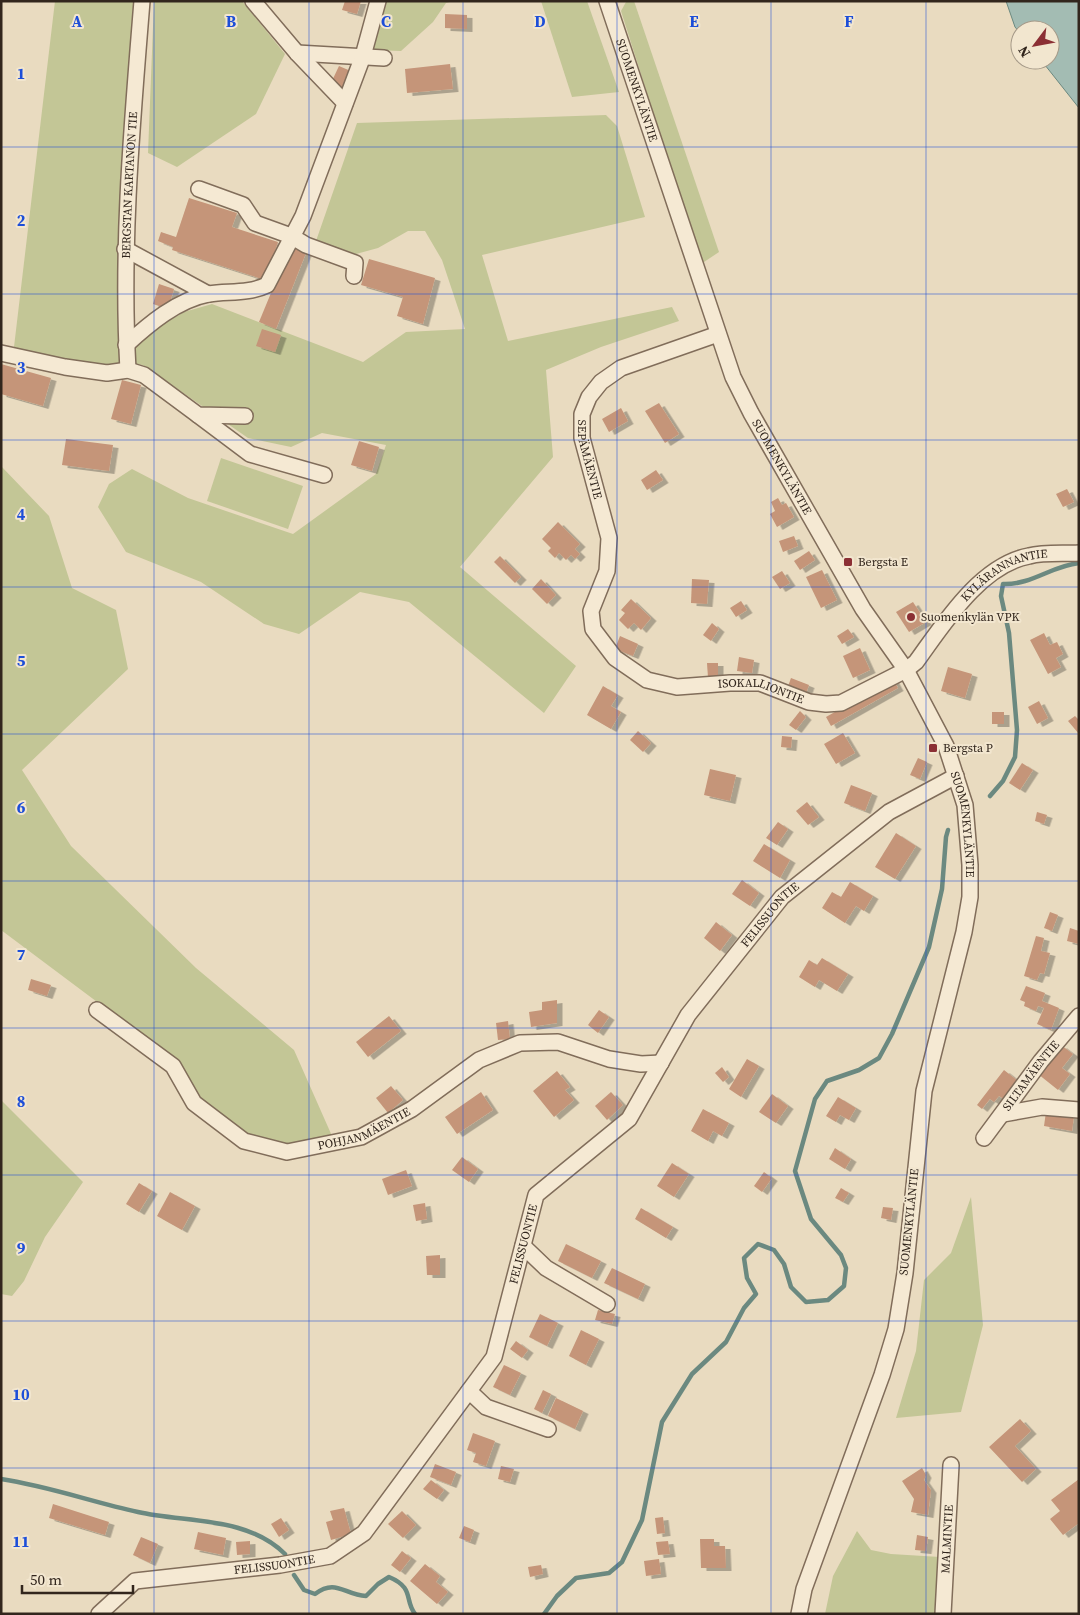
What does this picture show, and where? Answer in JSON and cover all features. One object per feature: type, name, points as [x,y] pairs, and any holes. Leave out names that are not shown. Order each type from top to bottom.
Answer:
[{"type":"street","name":"BERGSTAN KARTANON TIE","points":[[128,370],[126,345],[126,202],[142,1]]},
{"type":"street","points":[[253,1],[296,53],[344,103]]},
{"type":"street","points":[[126,345],[149,324],[180,305],[208,294],[256,290],[266,285],[303,216],[363,56],[378,1]]},
{"type":"street","name":"SUOMENKYLÄNTIE","points":[[607,1],[733,376],[751,413],[863,610],[906,670],[946,746],[965,805],[970,897],[957,967],[924,1091],[905,1272],[896,1329],[882,1375],[810,1572],[799,1614]]},
{"type":"street","points":[[296,53],[384,58]]},
{"type":"street","points":[[199,189],[242,205],[255,223],[355,263],[354,276]]},
{"type":"street","points":[[126,249],[208,294]]},
{"type":"street","name":"SEPÄMÄENTIE","points":[[615,658],[593,629],[591,611],[607,571],[609,538],[582,438],[582,414],[589,397],[600,382],[621,368],[718,334]]},
{"type":"street","points":[[1,353],[65,367],[99,372],[128,370],[144,375],[250,454],[324,476]]},
{"type":"street","points":[[198,414],[245,416]]},
{"type":"street","name":"KYLÄRANNANTIE","points":[[906,670],[916,662],[967,594],[987,577],[1011,562],[1028,556],[1079,553]]},
{"type":"street","name":"ISOKALLIONTIE","points":[[615,658],[647,680],[677,687],[760,683],[809,702],[826,704],[841,703],[906,670]]},
{"type":"street","name":"FELISSUONTIE","points":[[99,1614],[135,1581],[280,1565],[330,1556],[364,1533],[494,1357],[536,1195],[629,1120],[688,1015],[782,897],[889,812],[956,776]]},
{"type":"street","name":"POHJANMÄENTIE","points":[[97,1010],[172,1066],[194,1103],[244,1141],[287,1152],[361,1137],[412,1109],[479,1060],[520,1043],[558,1042],[609,1058],[641,1064],[661,1063]]},
{"type":"street","name":"SILTAMÄENTIE","points":[[984,1138],[1041,1061],[1079,1016]]},
{"type":"street","points":[[1003,1114],[1042,1106],[1079,1110]]},
{"type":"street","points":[[523,1246],[546,1268],[607,1304]]},
{"type":"street","points":[[469,1391],[486,1407],[548,1429]]},
{"type":"street","name":"MALMINTIE","points":[[943,1614],[950,1464]]},
{"type":"green space","points":[[55,1],[135,1],[123,359],[120,365],[109,367],[96,367],[67,362],[14,347]]},
{"type":"green space","points":[[154,1],[242,1],[285,54],[256,114],[177,167],[148,153]]},
{"type":"green space","points":[[384,1],[454,1],[446,3],[433,22],[401,51],[371,50]]},
{"type":"green space","points":[[541,1],[587,1],[619,92],[572,97]]},
{"type":"green space","points":[[634,1],[719,252],[701,264],[621,11],[626,2]]},
{"type":"green space","points":[[606,115],[617,126],[645,217],[482,255],[508,341],[672,307],[679,321],[601,347],[546,370],[553,457],[460,567],[576,666],[544,713],[409,602],[360,592],[299,634],[264,624],[201,582],[126,552],[98,507],[109,484],[132,469],[188,498],[293,534],[376,474],[386,445],[322,433],[291,447],[248,438],[143,365],[136,364],[134,347],[154,329],[184,312],[212,304],[363,362],[406,332],[465,329],[442,260],[425,231],[408,231],[378,248],[356,254],[316,241],[357,123]]},
{"type":"green space","points":[[221,458],[303,486],[288,529],[207,501]]},
{"type":"green space","points":[[1,466],[49,516],[72,588],[116,610],[128,669],[22,770],[71,846],[196,968],[294,1050],[332,1136],[287,1144],[247,1133],[201,1101],[180,1064],[1,930]]},
{"type":"green space","points":[[1,1100],[83,1182],[45,1237],[24,1281],[12,1296],[1,1294]]},
{"type":"green space","points":[[971,1197],[983,1325],[961,1412],[896,1418],[916,1351],[924,1280],[951,1253]]},
{"type":"green space","points":[[857,1531],[871,1550],[891,1554],[940,1557],[938,1614],[825,1614],[833,1576]]},
{"type":"water","points":[[1006,1],[1079,1],[1079,108],[1049,70],[1060,70],[1060,20],[1013,20]]},
{"type":"building","points":[[345,1],[361,1],[357,14],[342,10]]},
{"type":"building","points":[[445,14],[467,15],[467,29],[445,28]]},
{"type":"building","points":[[450,64],[453,89],[407,93],[405,69]]},
{"type":"building","points":[[339,66],[353,72],[346,90],[331,83]]},
{"type":"building","points":[[189,198],[237,213],[232,227],[278,242],[265,280],[172,250],[173,247],[158,241],[161,232],[176,237]]},
{"type":"building","points":[[290,247],[306,253],[276,329],[259,322]]},
{"type":"building","points":[[369,259],[435,278],[423,324],[397,316],[403,297],[361,285]]},
{"type":"building","points":[[159,284],[174,289],[168,309],[153,304]]},
{"type":"building","points":[[262,329],[281,335],[275,352],[256,346]]},
{"type":"building","points":[[1,364],[51,378],[43,406],[1,394]]},
{"type":"building","points":[[122,380],[141,385],[131,424],[111,419]]},
{"type":"building","points":[[659,403],[679,434],[665,443],[645,411]]},
{"type":"building","points":[[621,408],[628,421],[609,432],[602,419]]},
{"type":"building","points":[[66,439],[113,445],[109,471],[62,465]]},
{"type":"building","points":[[359,441],[379,447],[372,471],[351,465]]},
{"type":"building","points":[[656,470],[663,480],[647,490],[641,480]]},
{"type":"building","points":[[1067,489],[1074,502],[1063,507],[1056,494]]},
{"type":"building","points":[[778,498],[782,505],[786,503],[794,517],[777,527],[770,514],[775,511],[771,502]]},
{"type":"building","points":[[558,522],[580,544],[575,549],[580,554],[575,559],[571,555],[566,560],[559,553],[555,558],[548,551],[551,548],[542,539]]},
{"type":"building","points":[[794,536],[798,546],[783,552],[779,541]]},
{"type":"building","points":[[809,551],[815,560],[800,570],[794,561]]},
{"type":"building","points":[[500,556],[521,577],[515,583],[494,562]]},
{"type":"building","points":[[822,570],[837,600],[821,608],[806,577]]},
{"type":"building","points":[[782,571],[790,583],[780,589],[772,577]]},
{"type":"building","points":[[541,579],[556,595],[547,604],[532,589]]},
{"type":"building","points":[[692,579],[709,580],[707,604],[691,603]]},
{"type":"building","points":[[631,599],[651,618],[641,630],[634,623],[628,629],[619,620],[625,613],[621,610]]},
{"type":"building","points":[[741,601],[747,610],[736,617],[730,608]]},
{"type":"building","name":"Suomenkylän VPK","points":[[913,602],[926,622],[909,632],[896,612]]},
{"type":"building","points":[[712,623],[719,629],[711,641],[703,635]]},
{"type":"building","points":[[848,629],[854,637],[842,644],[837,636]]},
{"type":"building","points":[[1044,633],[1050,645],[1057,642],[1063,654],[1056,658],[1061,667],[1048,674],[1030,640]]},
{"type":"building","points":[[620,636],[638,644],[633,656],[615,649]]},
{"type":"building","points":[[860,648],[870,670],[853,678],[843,656]]},
{"type":"building","points":[[739,657],[754,660],[752,673],[737,671]]},
{"type":"building","points":[[707,663],[718,663],[718,677],[708,678]]},
{"type":"building","points":[[948,667],[972,674],[965,698],[941,691]]},
{"type":"building","points":[[791,678],[809,685],[805,696],[787,689]]},
{"type":"building","points":[[893,679],[898,688],[831,726],[826,717]]},
{"type":"building","points":[[603,686],[618,695],[611,706],[621,712],[611,729],[587,715]]},
{"type":"building","points":[[1039,701],[1048,718],[1037,724],[1028,707]]},
{"type":"building","points":[[800,711],[806,717],[796,730],[789,725]]},
{"type":"building","points":[[992,712],[1004,712],[1004,724],[992,724]]},
{"type":"building","points":[[1075,716],[1079,720],[1079,734],[1068,721]]},
{"type":"building","points":[[638,731],[651,743],[643,752],[630,740]]},
{"type":"building","points":[[843,733],[855,753],[836,764],[824,744]]},
{"type":"building","points":[[782,736],[792,737],[791,748],[781,747]]},
{"type":"building","points":[[918,758],[927,762],[920,779],[910,775]]},
{"type":"building","points":[[1022,763],[1033,770],[1020,790],[1009,783]]},
{"type":"building","points":[[710,769],[736,775],[730,801],[704,795]]},
{"type":"building","points":[[851,785],[872,793],[865,811],[844,803]]},
{"type":"building","points":[[807,802],[819,817],[808,825],[796,811]]},
{"type":"building","points":[[1037,812],[1047,815],[1044,824],[1035,821]]},
{"type":"building","points":[[778,822],[788,829],[777,845],[766,838]]},
{"type":"building","points":[[896,833],[916,846],[895,879],[875,867]]},
{"type":"building","points":[[764,844],[790,860],[780,878],[753,861]]},
{"type":"building","points":[[742,880],[759,893],[750,906],[732,894]]},
{"type":"building","points":[[850,882],[873,896],[864,911],[856,906],[845,923],[822,908],[832,892],[841,897]]},
{"type":"building","points":[[1050,912],[1058,915],[1052,931],[1044,928]]},
{"type":"building","points":[[716,922],[732,935],[720,951],[704,938]]},
{"type":"building","points":[[1070,928],[1079,931],[1079,944],[1067,941]]},
{"type":"building","points":[[1036,936],[1044,938],[1041,951],[1050,953],[1044,974],[1040,973],[1037,980],[1024,976]]},
{"type":"building","points":[[822,958],[848,974],[837,991],[819,980],[815,987],[799,977],[809,960],[817,965]]},
{"type":"building","points":[[31,979],[51,985],[47,996],[28,990]]},
{"type":"building","points":[[1026,986],[1045,993],[1042,1001],[1059,1008],[1051,1030],[1037,1024],[1044,1008],[1038,1006],[1036,1011],[1024,1006],[1025,1002],[1020,1000]]},
{"type":"building","points":[[557,1000],[557,1023],[531,1027],[529,1012],[542,1010],[542,1002]]},
{"type":"building","points":[[599,1010],[609,1017],[598,1033],[588,1025]]},
{"type":"building","points":[[389,1016],[401,1031],[368,1057],[356,1042]]},
{"type":"building","points":[[508,1021],[510,1039],[498,1040],[496,1023]]},
{"type":"building","points":[[1061,1045],[1073,1054],[1062,1068],[1070,1074],[1058,1090],[1038,1074]]},
{"type":"building","points":[[747,1059],[759,1066],[741,1097],[729,1089]]},
{"type":"building","points":[[722,1067],[729,1077],[723,1082],[715,1073]]},
{"type":"building","points":[[1004,1070],[1018,1081],[1004,1099],[999,1096],[994,1102],[990,1099],[982,1109],[977,1105]]},
{"type":"building","points":[[557,1071],[570,1087],[565,1090],[574,1100],[554,1117],[533,1091]]},
{"type":"building","points":[[391,1086],[403,1100],[388,1113],[376,1098]]},
{"type":"building","points":[[481,1092],[493,1110],[457,1134],[445,1117]]},
{"type":"building","points":[[611,1092],[623,1105],[607,1120],[595,1106]]},
{"type":"building","points":[[772,1094],[788,1106],[776,1123],[759,1112]]},
{"type":"building","points":[[838,1097],[856,1108],[849,1120],[840,1115],[836,1122],[826,1116]]},
{"type":"building","points":[[703,1109],[729,1123],[722,1136],[713,1131],[708,1141],[691,1131]]},
{"type":"building","points":[[1046,1112],[1074,1116],[1072,1131],[1044,1126]]},
{"type":"building","points":[[835,1148],[851,1159],[845,1169],[829,1159]]},
{"type":"building","points":[[462,1157],[478,1169],[469,1182],[452,1170]]},
{"type":"building","points":[[672,1163],[689,1174],[674,1197],[657,1186]]},
{"type":"building","points":[[406,1170],[412,1186],[388,1195],[382,1179]]},
{"type":"building","points":[[764,1172],[772,1178],[762,1192],[754,1186]]},
{"type":"building","points":[[139,1183],[152,1191],[139,1212],[126,1204]]},
{"type":"building","points":[[841,1188],[849,1193],[843,1202],[835,1198]]},
{"type":"building","points":[[170,1192],[195,1206],[182,1230],[157,1216]]},
{"type":"building","points":[[425,1203],[427,1219],[416,1221],[413,1205]]},
{"type":"building","points":[[883,1207],[893,1208],[891,1220],[881,1218]]},
{"type":"building","points":[[641,1208],[673,1227],[666,1238],[635,1219]]},
{"type":"building","points":[[566,1244],[601,1261],[592,1278],[558,1261]]},
{"type":"building","points":[[440,1255],[440,1275],[427,1275],[426,1256]]},
{"type":"building","points":[[612,1268],[645,1284],[638,1299],[604,1283]]},
{"type":"building","points":[[598,1310],[615,1314],[612,1324],[595,1320]]},
{"type":"building","points":[[540,1314],[558,1323],[547,1346],[529,1337]]},
{"type":"building","points":[[581,1330],[599,1339],[586,1365],[569,1356]]},
{"type":"building","points":[[516,1341],[528,1350],[522,1358],[510,1349]]},
{"type":"building","points":[[504,1365],[521,1373],[510,1395],[493,1387]]},
{"type":"building","points":[[543,1390],[551,1394],[542,1413],[534,1409]]},
{"type":"building","points":[[556,1398],[583,1411],[575,1429],[548,1416]]},
{"type":"building","points":[[1020,1419],[1031,1431],[1015,1446],[1036,1469],[1022,1482],[989,1447]]},
{"type":"building","points":[[473,1433],[495,1441],[486,1466],[473,1462],[476,1453],[467,1450]]},
{"type":"building","points":[[435,1464],[456,1472],[451,1485],[430,1477]]},
{"type":"building","points":[[501,1466],[514,1469],[510,1482],[498,1479]]},
{"type":"building","points":[[922,1468],[926,1475],[924,1480],[931,1490],[928,1515],[911,1512],[914,1499],[902,1481]]},
{"type":"building","points":[[1079,1479],[1079,1523],[1063,1535],[1050,1519],[1060,1511],[1051,1500]]},
{"type":"building","points":[[431,1480],[444,1490],[437,1499],[423,1489]]},
{"type":"building","points":[[53,1504],[109,1522],[105,1535],[49,1518]]},
{"type":"building","points":[[344,1508],[351,1534],[331,1540],[326,1522],[333,1520],[330,1511]]},
{"type":"building","points":[[402,1511],[416,1525],[403,1538],[388,1524]]},
{"type":"building","points":[[663,1517],[665,1533],[657,1534],[655,1518]]},
{"type":"building","points":[[281,1518],[289,1530],[279,1537],[271,1524]]},
{"type":"building","points":[[464,1526],[474,1530],[470,1542],[459,1538]]},
{"type":"building","points":[[198,1532],[226,1538],[223,1555],[194,1549]]},
{"type":"building","points":[[917,1535],[928,1537],[926,1551],[915,1550]]},
{"type":"building","points":[[141,1537],[158,1544],[150,1563],[133,1555]]},
{"type":"building","points":[[700,1539],[714,1539],[714,1546],[725,1546],[726,1568],[701,1568]]},
{"type":"building","points":[[250,1541],[250,1554],[237,1555],[236,1542]]},
{"type":"building","points":[[668,1541],[670,1554],[658,1555],[656,1542]]},
{"type":"building","points":[[402,1551],[411,1558],[400,1572],[391,1565]]},
{"type":"building","points":[[659,1559],[661,1574],[646,1576],[644,1561]]},
{"type":"building","points":[[425,1564],[440,1576],[436,1582],[448,1592],[437,1604],[410,1581]]},
{"type":"building","points":[[541,1565],[543,1574],[530,1577],[528,1567]]},
{"type":"waterway","points":[[990,796],[1003,781],[1015,757],[1017,730],[1009,633],[1001,596],[1003,584],[1023,582],[1059,568],[1079,563]]},
{"type":"waterway","points":[[544,1614],[557,1596],[576,1578],[609,1573],[622,1562],[642,1520],[662,1422],[692,1374],[726,1342],[744,1308],[756,1294],[747,1278],[744,1258],[758,1244],[774,1250],[784,1264],[791,1287],[806,1302],[828,1300],[844,1286],[846,1268],[841,1255],[811,1219],[795,1171],[815,1099],[827,1081],[859,1070],[879,1058],[892,1034],[929,947],[942,889],[948,830]]},
{"type":"waterway","points":[[1,1479],[138,1512],[234,1527],[253,1533],[270,1542],[285,1554]]},
{"type":"waterway","points":[[294,1575],[304,1590],[315,1594],[322,1589],[335,1587],[366,1596],[378,1584],[389,1577],[397,1581],[406,1590],[415,1614]]},
{"type":"place","name":"Bergsta E","points":[[848,562]]},
{"type":"place","name":"Suomenkylän VPK","points":[[911,617]]},
{"type":"place","name":"Bergsta P","points":[[933,748]]}]
